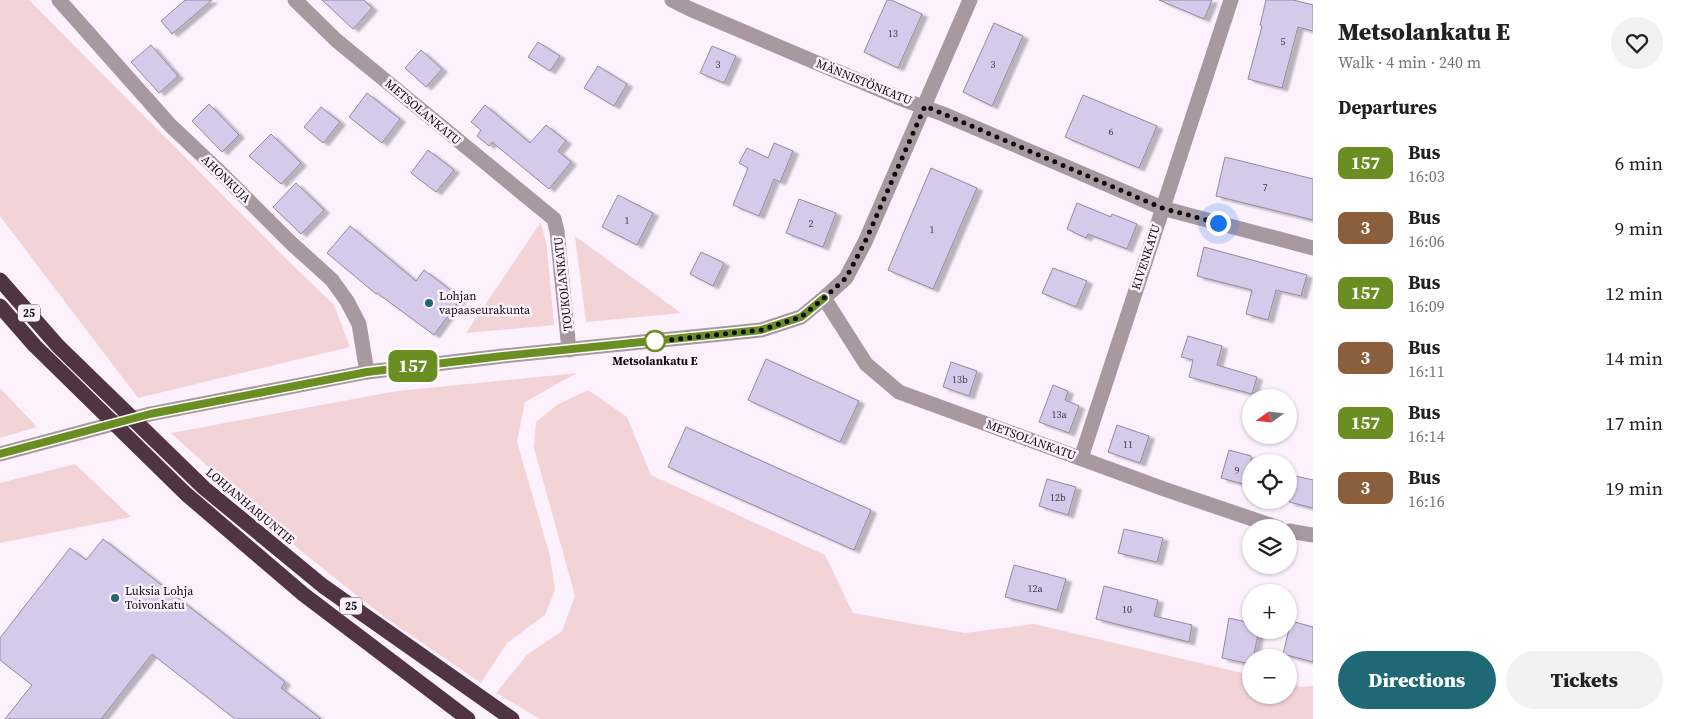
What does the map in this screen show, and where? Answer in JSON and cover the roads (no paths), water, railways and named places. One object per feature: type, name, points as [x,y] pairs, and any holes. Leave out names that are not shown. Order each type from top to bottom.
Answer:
[{"type":"highway","name":"LOHJANHARJUNTIE","points":[[0,280],[58,346],[204,488],[323,586],[512,719]]},
{"type":"highway","name":"25","points":[[0,306],[36,346],[186,494],[303,594],[468,719]]},
{"type":"street","name":"AHONKUJA","points":[[58,0],[170,126],[332,280],[347,301],[359,324],[367,372]]},
{"type":"street","name":"METSOLANKATU","points":[[295,0],[336,40],[554,219]]},
{"type":"street","name":"MÄNNISTÖNKATU","points":[[672,0],[1162,208],[1313,248]]},
{"type":"street","points":[[0,454],[150,414],[367,372],[761,330],[801,317],[846,278],[861,249],[925,106],[970,0]]},
{"type":"street","name":"KIVENKATU","points":[[1081,458],[1231,0]]},
{"type":"street","name":"TOUKOLANKATU","points":[[554,219],[557,231],[569,350]]},
{"type":"street","name":"METSOLANKATU","points":[[824,298],[866,364],[899,392],[1164,489],[1252,519]]},
{"type":"street","points":[[1297,532],[1313,535]]},
{"type":"place","name":"Lohjan vapaaseurakunta","points":[[429,303]]},
{"type":"place","name":"Metsolankatu E","points":[[655,341]]},
{"type":"place","name":"Luksia Lohja Toivonkatu","points":[[115,598]]}]
